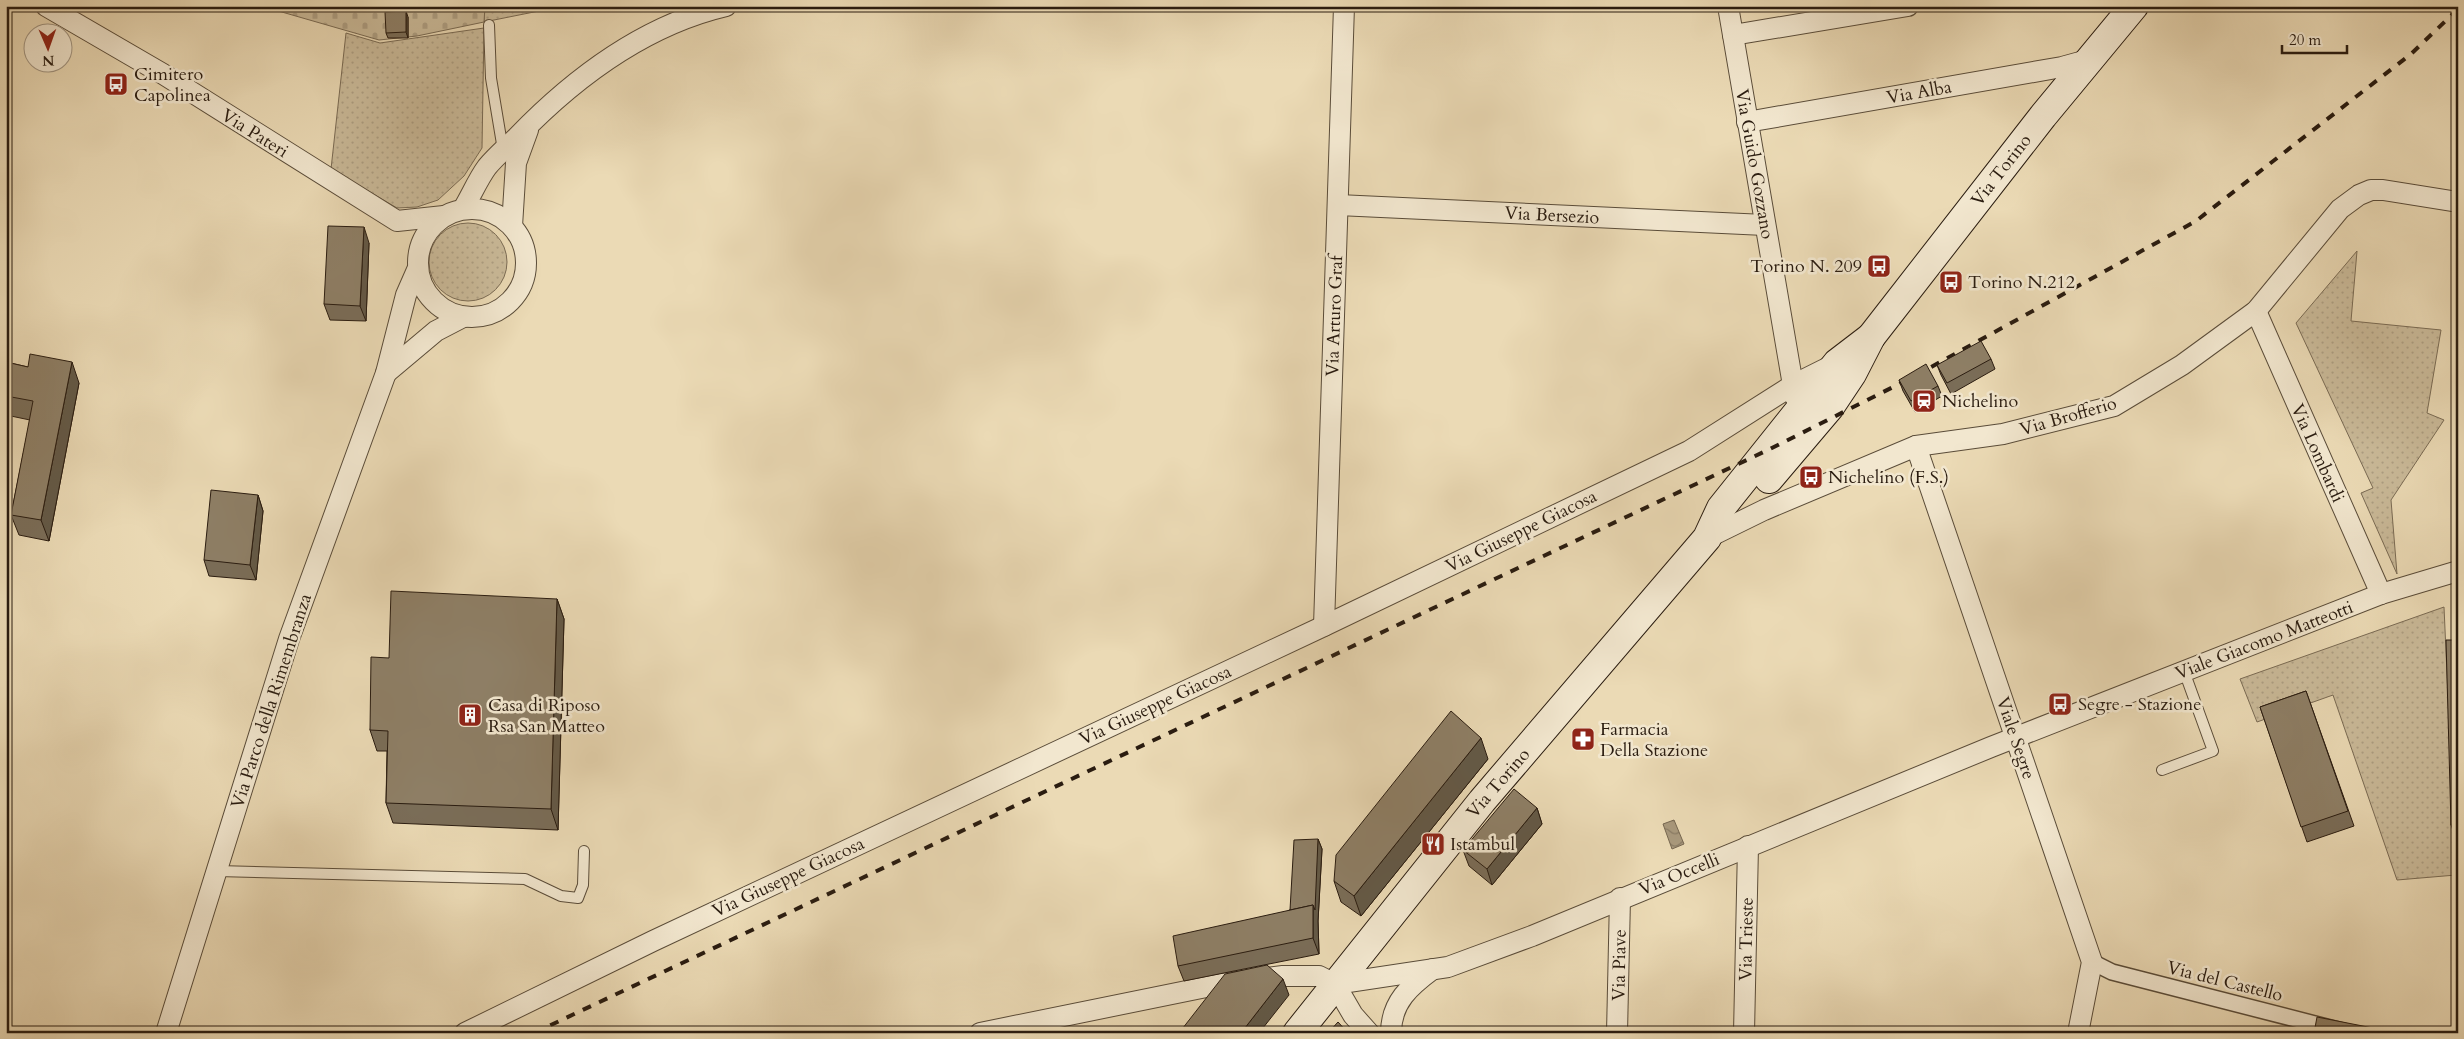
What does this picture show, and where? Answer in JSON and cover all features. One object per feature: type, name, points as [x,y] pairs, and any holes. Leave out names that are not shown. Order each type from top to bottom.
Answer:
[{"type":"main road","name":"Via Torino","points":[[1707,538],[1755,508],[1830,407],[1852,374],[1871,337],[2043,116],[2134,6]]},
{"type":"main road","name":"Via Torino","points":[[1297,1033],[1482,801],[1707,538],[1721,508],[1796,398],[1871,337]]},
{"type":"street","name":"Via Pateri","points":[[46,6],[162,74],[397,221]]},
{"type":"street","points":[[419,250],[397,221],[453,213],[476,209],[490,212],[512,226],[523,244],[527,263],[520,289],[502,309],[490,315],[463,317],[449,313],[428,296],[417,270],[419,250],[428,231],[453,213],[487,168],[503,151],[584,76],[656,30],[701,12],[726,6]]},
{"type":"street","name":"Via Arturo Graf","points":[[1324,626],[1344,6]]},
{"type":"street","name":"Via Guido Gozzano","points":[[1728,6],[1796,398]]},
{"type":"street","points":[[1733,35],[1908,6]]},
{"type":"street","name":"Via Alba","points":[[1747,122],[2053,69],[2091,60]]},
{"type":"street","points":[[512,226],[516,163],[530,124]]},
{"type":"street","name":"Via Brofferio","points":[[1755,508],[1916,446],[2003,434],[2114,406],[2182,365],[2256,311],[2340,209],[2359,195],[2370,190],[2383,190],[2458,202]]},
{"type":"street","name":"Via Bersezio","points":[[1338,205],[1766,226]]},
{"type":"street","name":"Via Parco della Rimembranza","points":[[166,1033],[289,639],[386,373],[406,296],[417,270]]},
{"type":"street","name":"Via Lombardi","points":[[2256,311],[2380,594]]},
{"type":"street","name":"Via Parco della Rimembranza","points":[[386,373],[436,331],[463,317]]},
{"type":"street","name":"Via Giuseppe Giacosa","points":[[465,1033],[653,941],[1324,626],[1796,398]]},
{"type":"street","name":"Viale Segre","points":[[1916,446],[2092,962],[2078,1033]]},
{"type":"street","name":"Viale Giacomo Matteotti","points":[[2016,737],[2380,594],[2458,571]]},
{"type":"street","name":"Via Occelli","points":[[1335,984],[1448,967],[1532,936],[1620,898],[2016,737]]},
{"type":"street","name":"Via Trieste","points":[[1744,1033],[1748,846]]},
{"type":"street","name":"Via Piave","points":[[1617,1033],[1620,898]]},
{"type":"street","name":"Via del Castello","points":[[2092,962],[2112,972],[2350,1033]]},
{"type":"street","points":[[1391,1033],[1391,1021],[1400,997],[1433,969]]},
{"type":"street","points":[[980,1033],[1007,1030],[1221,984],[1283,976],[1319,976],[1335,984],[1353,1015],[1369,1033]]},
{"type":"lane","points":[[489,25],[491,78],[503,151]]},
{"type":"lane","points":[[2162,770],[2212,751],[2184,671]]},
{"type":"lane","points":[[218,871],[525,879],[561,896],[578,898],[583,885],[584,851]]},
{"type":"green space","points":[[261,6],[485,6],[484,22],[417,36],[379,40]]},
{"type":"green space","points":[[485,6],[564,6],[484,22]]},
{"type":"green space","points":[[484,28],[482,148],[464,176],[438,200],[417,207],[397,208],[331,169],[346,33],[380,43]]},
{"type":"green space","points":[[460,223],[476,223],[490,229],[501,240],[507,254],[507,270],[501,284],[490,295],[476,301],[460,301],[446,295],[435,284],[429,270],[429,254],[435,240],[446,229]]},
{"type":"green space","points":[[2357,251],[2351,321],[2441,330],[2427,413],[2444,420],[2391,500],[2397,574],[2361,493],[2373,488],[2296,323]]},
{"type":"green space","points":[[2444,607],[2456,875],[2397,880],[2333,695],[2257,722],[2240,679]]},
{"type":"water","points":[[1674,820],[1684,844],[1672,849],[1663,824]]},
{"type":"building","points":[[406,11],[406,32],[386,33],[385,12]]},
{"type":"building","points":[[328,226],[364,227],[360,306],[324,304]]},
{"type":"building","points":[[1981,341],[1991,359],[1947,383],[1937,365]]},
{"type":"building","points":[[30,354],[72,362],[41,520],[11,515],[33,401],[6,396],[6,362],[28,367]]},
{"type":"building","points":[[1926,364],[1938,386],[1911,401],[1899,380]]},
{"type":"building","points":[[211,490],[258,495],[250,565],[204,560]]},
{"type":"building","name":"Casa di Riposo Rsa San Matteo","points":[[391,591],[557,599],[551,809],[386,803],[388,731],[370,730],[371,657],[389,658]]},
{"type":"building","points":[[2446,640],[2458,640],[2458,825],[2451,825]]},
{"type":"building","points":[[2306,691],[2348,811],[2301,827],[2260,707]]},
{"type":"building","points":[[1451,711],[1481,738],[1354,896],[1334,881],[1336,855]]},
{"type":"building","points":[[1514,789],[1537,808],[1487,869],[1463,850]]},
{"type":"building","points":[[1318,839],[1315,910],[1313,905],[1290,910],[1294,840]]},
{"type":"building","points":[[1313,905],[1313,938],[1178,966],[1173,936]]},
{"type":"building","points":[[1267,965],[1283,979],[1241,1033],[1179,1033],[1225,974]]},
{"type":"building","points":[[2317,1017],[2378,1029],[2377,1033],[2314,1033]]},
{"type":"building","points":[[1338,1022],[1348,1033],[1328,1033]]},
{"type":"railway","points":[[534,1033],[1770,449],[1913,377],[2196,221],[2411,54],[2458,9]]},
{"type":"place","name":"Cimitero Capolinea","points":[[116,84]]},
{"type":"place","name":"Torino N. 209","points":[[1879,266]]},
{"type":"place","name":"Torino N.212","points":[[1951,282]]},
{"type":"place","name":"Nichelino","points":[[1924,401]]},
{"type":"place","name":"Nichelino (F.S.)","points":[[1811,477]]},
{"type":"place","name":"Segre - Stazione","points":[[2060,704]]},
{"type":"place","name":"Casa di Riposo Rsa San Matteo","points":[[470,715]]},
{"type":"place","name":"Farmacia Della Stazione","points":[[1583,739]]},
{"type":"place","name":"Istambul","points":[[1433,844]]}]
